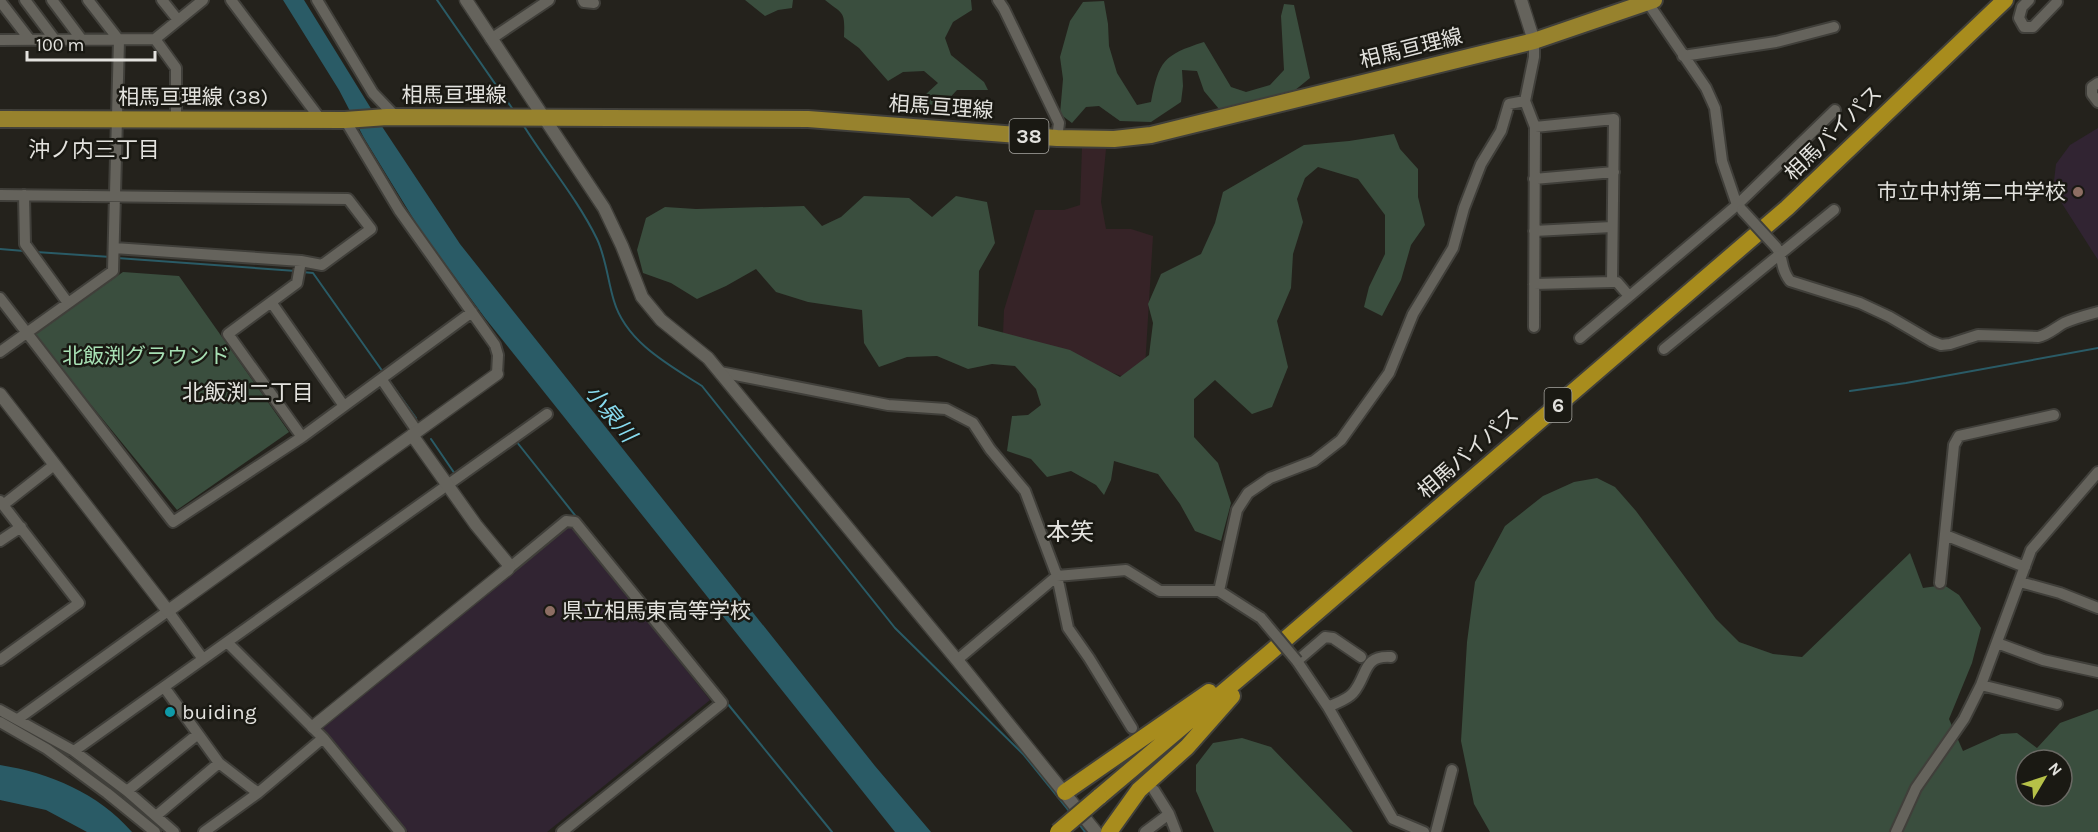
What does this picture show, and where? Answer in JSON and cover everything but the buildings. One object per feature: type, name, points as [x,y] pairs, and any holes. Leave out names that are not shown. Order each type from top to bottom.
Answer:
[{"type":"highway","name":"相馬バイパス","points":[[1058,832],[1787,208],[2005,0]]},
{"type":"highway","points":[[1065,792],[1273,650]]},
{"type":"highway","points":[[1109,832],[1139,790],[1187,747],[1273,650]]},
{"type":"main road","name":"相馬亘理線","points":[[391,117],[808,119],[1057,138],[1114,139],[1151,135],[1534,41],[1651,1]]},
{"type":"main road","name":"相馬亘理線 (38)","points":[[0,119],[348,120],[391,117]]},
{"type":"street","points":[[25,0],[55,40]]},
{"type":"street","points":[[52,0],[82,40]]},
{"type":"street","points":[[0,352],[113,271],[119,40],[88,0]]},
{"type":"street","points":[[162,0],[178,20]]},
{"type":"street","points":[[0,40],[154,39],[203,0]]},
{"type":"street","points":[[231,0],[321,120]]},
{"type":"street","points":[[317,0],[373,93],[391,117]]},
{"type":"street","points":[[466,0],[604,208],[642,297],[661,320],[708,358],[720,372],[1096,832]]},
{"type":"street","points":[[491,39],[549,0]]},
{"type":"street","points":[[583,0],[594,3]]},
{"type":"street","points":[[998,0],[1059,123],[1057,138]]},
{"type":"street","points":[[1521,0],[1534,41],[1534,57],[1525,101],[1535,126],[1534,327]]},
{"type":"street","points":[[2029,0],[2022,7],[2019,18],[2024,27],[2033,27],[2056,2]]},
{"type":"street","points":[[1651,1],[1683,56],[1706,88],[1715,108],[1722,161],[1740,207],[1778,250],[1783,272],[1790,281],[1860,303],[1890,316],[1941,345],[1950,345],[1978,334],[2046,336],[2062,324],[2098,312]]},
{"type":"street","points":[[3,2],[30,40]]},
{"type":"street","points":[[1683,56],[1776,42],[1834,27]]},
{"type":"street","points":[[154,39],[176,68],[176,119]]},
{"type":"street","points":[[2098,83],[2092,87],[2092,94],[2098,102]]},
{"type":"street","points":[[1219,591],[1237,510],[1248,493],[1270,478],[1314,461],[1341,440],[1389,373],[1413,314],[1453,248],[1464,208],[1481,164],[1501,131],[1509,104],[1525,101]]},
{"type":"street","points":[[1580,338],[1740,207],[1835,110]]},
{"type":"street","points":[[1535,126],[1614,119],[1611,282]]},
{"type":"street","points":[[18,719],[497,374],[498,355],[495,345],[399,210],[348,120]]},
{"type":"street","points":[[1534,179],[1614,172]]},
{"type":"street","points":[[0,195],[348,198],[371,229],[322,265],[300,267],[114,254]]},
{"type":"street","points":[[24,195],[25,244],[68,303]]},
{"type":"street","points":[[1664,349],[1778,250],[1834,210]]},
{"type":"street","points":[[1534,231],[1612,227]]},
{"type":"street","points":[[300,267],[297,283],[228,334],[302,436]]},
{"type":"street","points":[[1534,284],[1617,282],[1629,296]]},
{"type":"street","points":[[0,298],[173,522],[302,436],[472,312]]},
{"type":"street","points":[[271,302],[344,406]]},
{"type":"street","points":[[720,372],[888,405],[946,409],[973,423],[990,449],[1025,491],[1057,576],[1068,628],[1132,728]]},
{"type":"street","points":[[385,377],[414,433],[448,486],[509,566],[508,569]]},
{"type":"street","points":[[0,394],[203,659]]},
{"type":"street","points":[[60,759],[77,754],[164,687],[547,414]]},
{"type":"street","points":[[1940,583],[1954,445],[1959,436],[2054,415]]},
{"type":"street","points":[[0,660],[79,603],[2,503],[54,465]]},
{"type":"street","points":[[1896,832],[1916,788],[1964,719],[1981,685],[2031,550],[2098,472]]},
{"type":"street","points":[[313,727],[566,521],[575,522],[722,703],[562,832]]},
{"type":"street","points":[[0,541],[21,527]]},
{"type":"street","points":[[1945,535],[2025,567]]},
{"type":"street","points":[[957,660],[1057,576],[1126,570],[1160,591],[1219,591],[1261,618],[1297,661],[1328,707],[1393,819],[1424,832]]},
{"type":"street","points":[[2020,582],[2060,593],[2098,608]]},
{"type":"street","points":[[1297,661],[1325,637],[1333,638],[1361,657]]},
{"type":"street","points":[[227,642],[313,727],[400,832]]},
{"type":"street","points":[[1997,642],[2043,660],[2098,672]]},
{"type":"street","points":[[1328,707],[1354,693],[1371,661],[1380,656],[1391,657]]},
{"type":"street","points":[[1981,685],[2057,704]]},
{"type":"street","points":[[164,687],[219,763],[258,793]]},
{"type":"street","points":[[0,710],[77,754],[127,791],[170,830]]},
{"type":"street","points":[[0,722],[60,759],[155,832]]},
{"type":"street","points":[[127,791],[198,734]]},
{"type":"street","points":[[48,736],[60,759]]},
{"type":"street","points":[[204,832],[258,793],[323,738]]},
{"type":"street","points":[[156,816],[219,763]]},
{"type":"street","points":[[1436,832],[1452,770]]},
{"type":"street","points":[[1154,790],[1169,814],[1176,832]]},
{"type":"street","points":[[1145,832],[1169,814]]},
{"type":"shaded area","name":"市立中村第二中学校","points":[[2098,128],[2098,260],[2061,202],[2054,181],[2056,164],[2070,145]]},
{"type":"shaded area","points":[[1082,147],[1106,149],[1101,202],[1106,229],[1131,229],[1153,236],[1144,384],[1003,334],[1004,310],[1035,210],[1064,210],[1080,205]]},
{"type":"shaded area","name":"県立相馬東高等学校","points":[[569,522],[710,700],[547,832],[408,832],[320,724]]},
{"type":"green space","points":[[745,0],[793,0],[792,8],[778,10],[765,16]]},
{"type":"green space","points":[[825,0],[971,0],[972,10],[953,22],[945,38],[951,55],[984,82],[988,90],[957,90],[944,104],[924,105],[925,95],[938,83],[924,71],[903,72],[888,81],[859,48],[844,37],[842,14]]},
{"type":"green space","points":[[1104,1],[1109,46],[1117,73],[1137,105],[1151,102],[1160,68],[1171,56],[1204,42],[1231,87],[1246,92],[1270,85],[1284,70],[1281,16],[1284,4],[1294,5],[1310,78],[1289,95],[1219,109],[1204,91],[1197,71],[1182,70],[1181,102],[1151,122],[1120,121],[1099,106],[1086,107],[1072,123],[1060,114],[1063,79],[1060,57],[1070,21],[1083,2]]},
{"type":"green space","points":[[1394,134],[1400,149],[1418,169],[1418,197],[1425,225],[1411,245],[1401,280],[1382,316],[1364,307],[1369,287],[1385,254],[1385,215],[1358,179],[1318,167],[1305,178],[1297,199],[1303,222],[1293,254],[1291,288],[1277,321],[1288,367],[1272,407],[1252,414],[1215,380],[1194,399],[1194,437],[1218,463],[1231,503],[1221,541],[1195,531],[1180,504],[1158,474],[1114,461],[1111,480],[1104,495],[1096,485],[1071,471],[1047,477],[1031,459],[1007,451],[1012,416],[1028,415],[1041,405],[1036,389],[1015,366],[992,364],[968,369],[937,356],[907,357],[879,367],[864,343],[862,310],[808,302],[776,292],[756,269],[697,299],[671,283],[643,273],[637,250],[646,218],[665,207],[696,209],[804,206],[822,226],[841,217],[864,196],[909,198],[932,217],[956,196],[987,202],[995,243],[979,271],[978,326],[1070,350],[1120,377],[1149,355],[1153,323],[1148,304],[1161,274],[1201,254],[1215,223],[1223,192],[1304,145]]},
{"type":"green space","name":"北飯渕グラウンド","points":[[123,272],[179,276],[289,432],[177,510],[33,334]]},
{"type":"green space","points":[[1597,478],[1615,487],[1636,511],[1716,619],[1739,642],[1773,654],[1802,657],[1910,553],[1923,588],[1944,585],[1959,595],[1981,628],[1972,663],[1949,719],[1963,751],[2001,734],[2017,733],[2037,748],[2060,723],[2098,709],[2098,832],[1490,832],[1474,804],[1461,741],[1467,642],[1475,582],[1505,526],[1543,496],[1574,482]]},
{"type":"green space","points":[[1242,738],[1271,747],[1353,832],[1214,832],[1196,791],[1196,765],[1213,743]]},
{"type":"water","points":[[283,0],[304,0],[383,128],[460,244],[875,766],[931,832],[895,832],[485,318],[419,228],[364,138],[339,90]]},
{"type":"water","points":[[0,765],[37,773],[72,787],[104,806],[132,832],[87,832],[46,810],[0,800]]},
{"type":"waterway","points":[[437,0],[514,111]]},
{"type":"waterway","points":[[522,123],[580,209],[597,239],[603,254],[614,301],[628,329],[650,351],[702,386],[895,628],[1024,755],[1070,812]]},
{"type":"waterway","points":[[0,249],[24,251]]},
{"type":"waterway","points":[[36,252],[111,257]]},
{"type":"waterway","points":[[117,258],[296,271]]},
{"type":"waterway","points":[[302,272],[313,273],[383,372]]},
{"type":"waterway","points":[[1850,391],[2098,348]]},
{"type":"waterway","points":[[388,379],[416,418]]},
{"type":"waterway","points":[[431,439],[455,474]]},
{"type":"waterway","points":[[516,441],[578,519]]},
{"type":"waterway","points":[[727,703],[832,832]]},
{"type":"waterway","points":[[1079,824],[1085,832]]},
{"type":"tunnel","points":[[1132,728],[1152,784]]},
{"type":"place","name":"市立中村第二中学校","points":[[2078,192]]},
{"type":"place","name":"県立相馬東高等学校","points":[[550,611]]},
{"type":"place","name":"buiding","points":[[170,712]]},
{"type":"district","name":"沖ノ内三丁目","points":[[94,149]]},
{"type":"district","name":"北飯渕二丁目","points":[[248,392]]},
{"type":"district","name":"本笑","points":[[1070,532]]},
{"type":"water label","name":"小泉川","points":[[611,413]]}]
